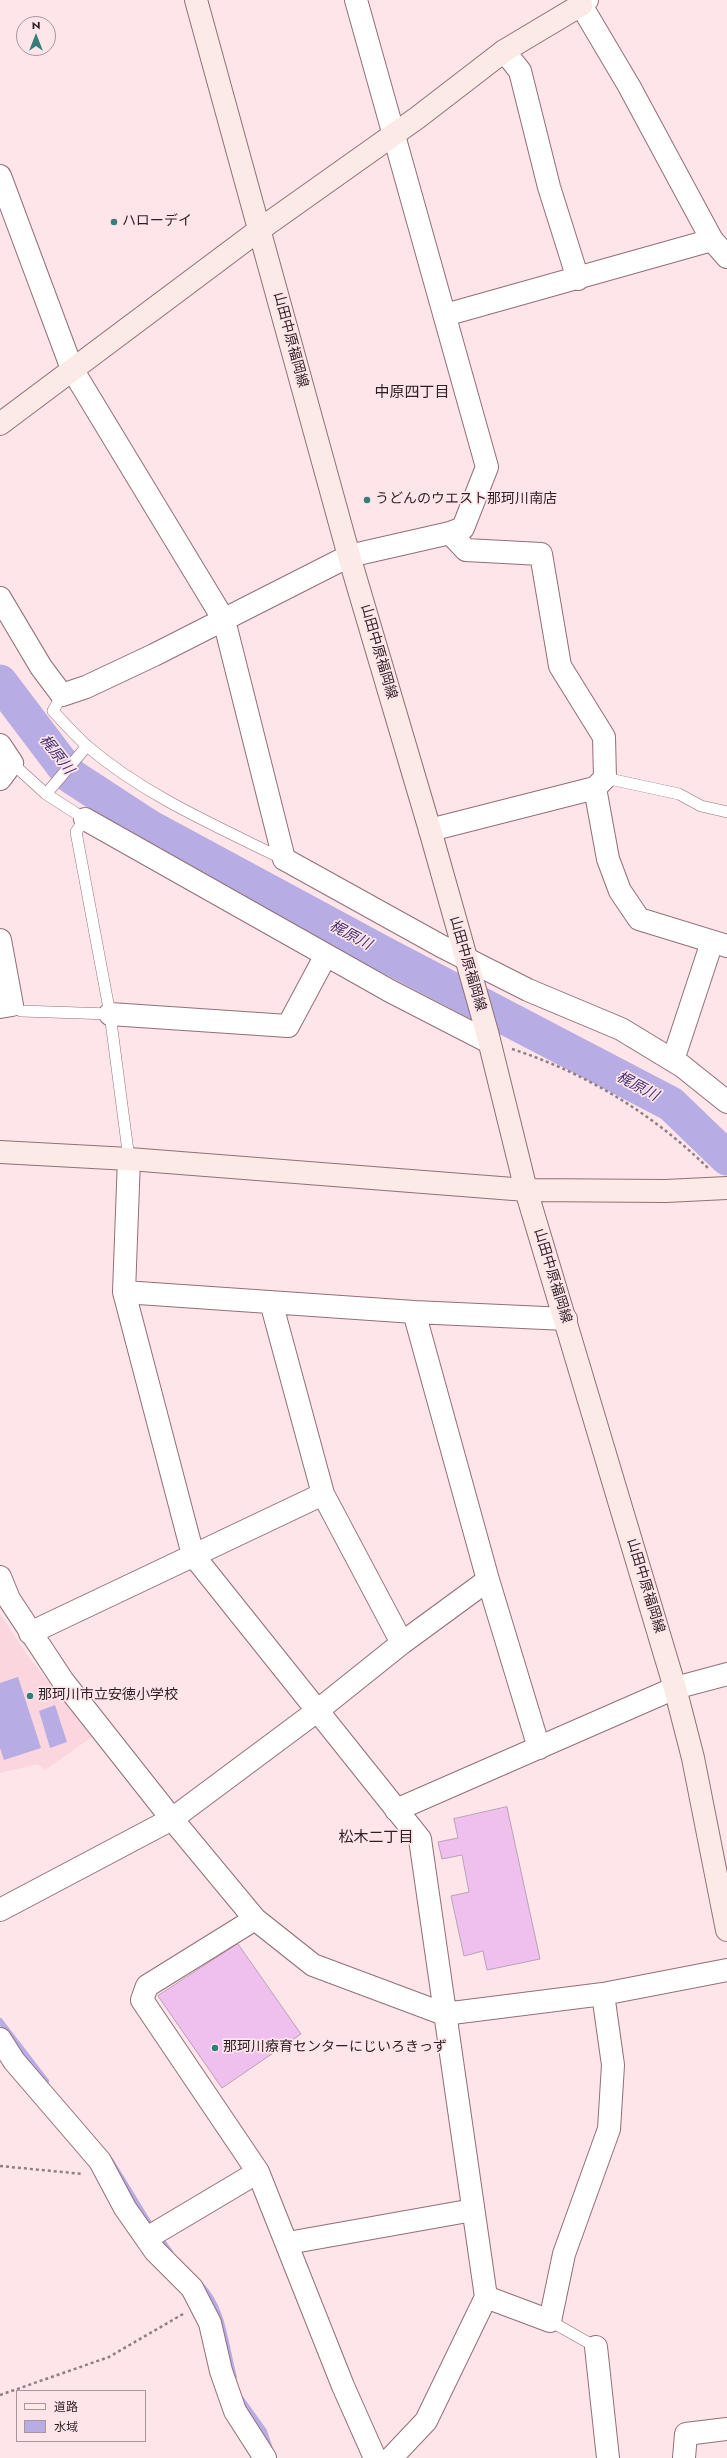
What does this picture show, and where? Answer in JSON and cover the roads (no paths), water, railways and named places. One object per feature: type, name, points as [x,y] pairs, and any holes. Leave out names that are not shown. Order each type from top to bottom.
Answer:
[{"type":"main road","name":"山田中原福岡線","points":[[196,0],[349,556],[430,830],[488,1037],[526,1190],[566,1319],[675,1688],[693,1758],[727,1930]]},
{"type":"main road","points":[[0,424],[259,230],[395,135],[504,51],[583,2]]},
{"type":"main road","points":[[0,1152],[129,1159],[526,1190],[666,1191],[727,1188]]},
{"type":"street","points":[[0,598],[41,667],[62,695],[86,687],[224,620],[349,556],[450,533],[463,528],[487,467],[356,0]]},
{"type":"street","points":[[583,2],[712,240],[727,257]]},
{"type":"street","points":[[504,51],[520,71],[549,187],[578,279]]},
{"type":"street","points":[[0,176],[72,369],[224,620],[284,859],[468,968],[528,990],[621,1029],[673,1060],[727,1102]]},
{"type":"street","points":[[445,315],[578,279],[712,240]]},
{"type":"street","points":[[450,533],[466,550],[540,554],[560,666],[604,737],[600,783],[608,859],[620,891],[640,919],[720,944],[673,1060]]},
{"type":"street","points":[[430,830],[600,783]]},
{"type":"street","points":[[84,819],[326,955],[488,1037]]},
{"type":"street","points":[[0,940],[6,1006]]},
{"type":"street","points":[[110,1014],[288,1026],[326,955]]},
{"type":"street","points":[[129,1159],[124,1292],[193,1555],[420,1840],[486,2297],[426,2421],[391,2458]]},
{"type":"street","points":[[124,1292],[414,1312],[566,1319]]},
{"type":"street","points":[[271,1302],[324,1494],[402,1643]]},
{"type":"street","points":[[414,1312],[488,1580],[539,1748]]},
{"type":"street","points":[[30,1633],[324,1494]]},
{"type":"street","points":[[0,1578],[9,1599],[63,1681],[172,1819],[255,1919],[312,1965],[444,2014],[603,1994],[727,1970]]},
{"type":"street","points":[[0,1910],[172,1819],[318,1711],[402,1643],[488,1580]]},
{"type":"street","points":[[396,1810],[675,1688],[727,1674]]},
{"type":"street","points":[[255,1919],[147,1986],[142,2000],[258,2172],[288,2243],[343,2386],[375,2458]]},
{"type":"street","points":[[486,2297],[550,2320],[564,2254],[609,2129],[613,2065],[603,1994]]},
{"type":"street","points":[[0,2039],[14,2061],[100,2161],[125,2208],[167,2265],[192,2288],[210,2323],[221,2371],[235,2411],[265,2458]]},
{"type":"street","points":[[147,2238],[258,2172]]},
{"type":"street","points":[[288,2243],[473,2210]]},
{"type":"street","points":[[596,2347],[608,2458]]},
{"type":"street","points":[[684,2458],[686,2434],[727,2429]]},
{"type":"lane","points":[[62,695],[53,711],[85,747],[125,775],[179,807],[284,859]]},
{"type":"lane","points":[[48,791],[85,747]]},
{"type":"lane","points":[[4,762],[48,791],[84,819],[76,832],[110,1014],[129,1159]]},
{"type":"lane","points":[[600,783],[679,794],[701,806],[727,812]]},
{"type":"lane","points":[[6,1006],[21,1010],[110,1014]]},
{"type":"lane","points":[[550,2320],[596,2347]]},
{"type":"water","points":[[18,1677],[41,1748],[4,1760],[0,1748],[0,1683]]},
{"type":"water","points":[[55,1705],[67,1742],[50,1748],[39,1711]]},
{"type":"waterway","name":"梶原川","points":[[0,682],[71,776],[149,827],[386,955],[671,1104],[727,1158]]},
{"type":"waterway","points":[[0,2021],[46,2081]]},
{"type":"waterway","points":[[111,2161],[147,2220],[170,2252]]},
{"type":"waterway","points":[[200,2284],[214,2304],[219,2316],[234,2377]]},
{"type":"waterway","points":[[241,2399],[264,2431],[270,2449]]},
{"type":"place","name":"ハローデイ","points":[[114,222]]},
{"type":"place","name":"うどんのウエスト那珂川南店","points":[[367,500]]},
{"type":"place","name":"那珂川市立安徳小学校","points":[[30,1696]]},
{"type":"place","name":"那珂川療育センターにじいろきっず","points":[[215,2048]]},
{"type":"district","name":"中原四丁目","points":[[412,393]]},
{"type":"district","name":"松木二丁目","points":[[376,1838]]}]
